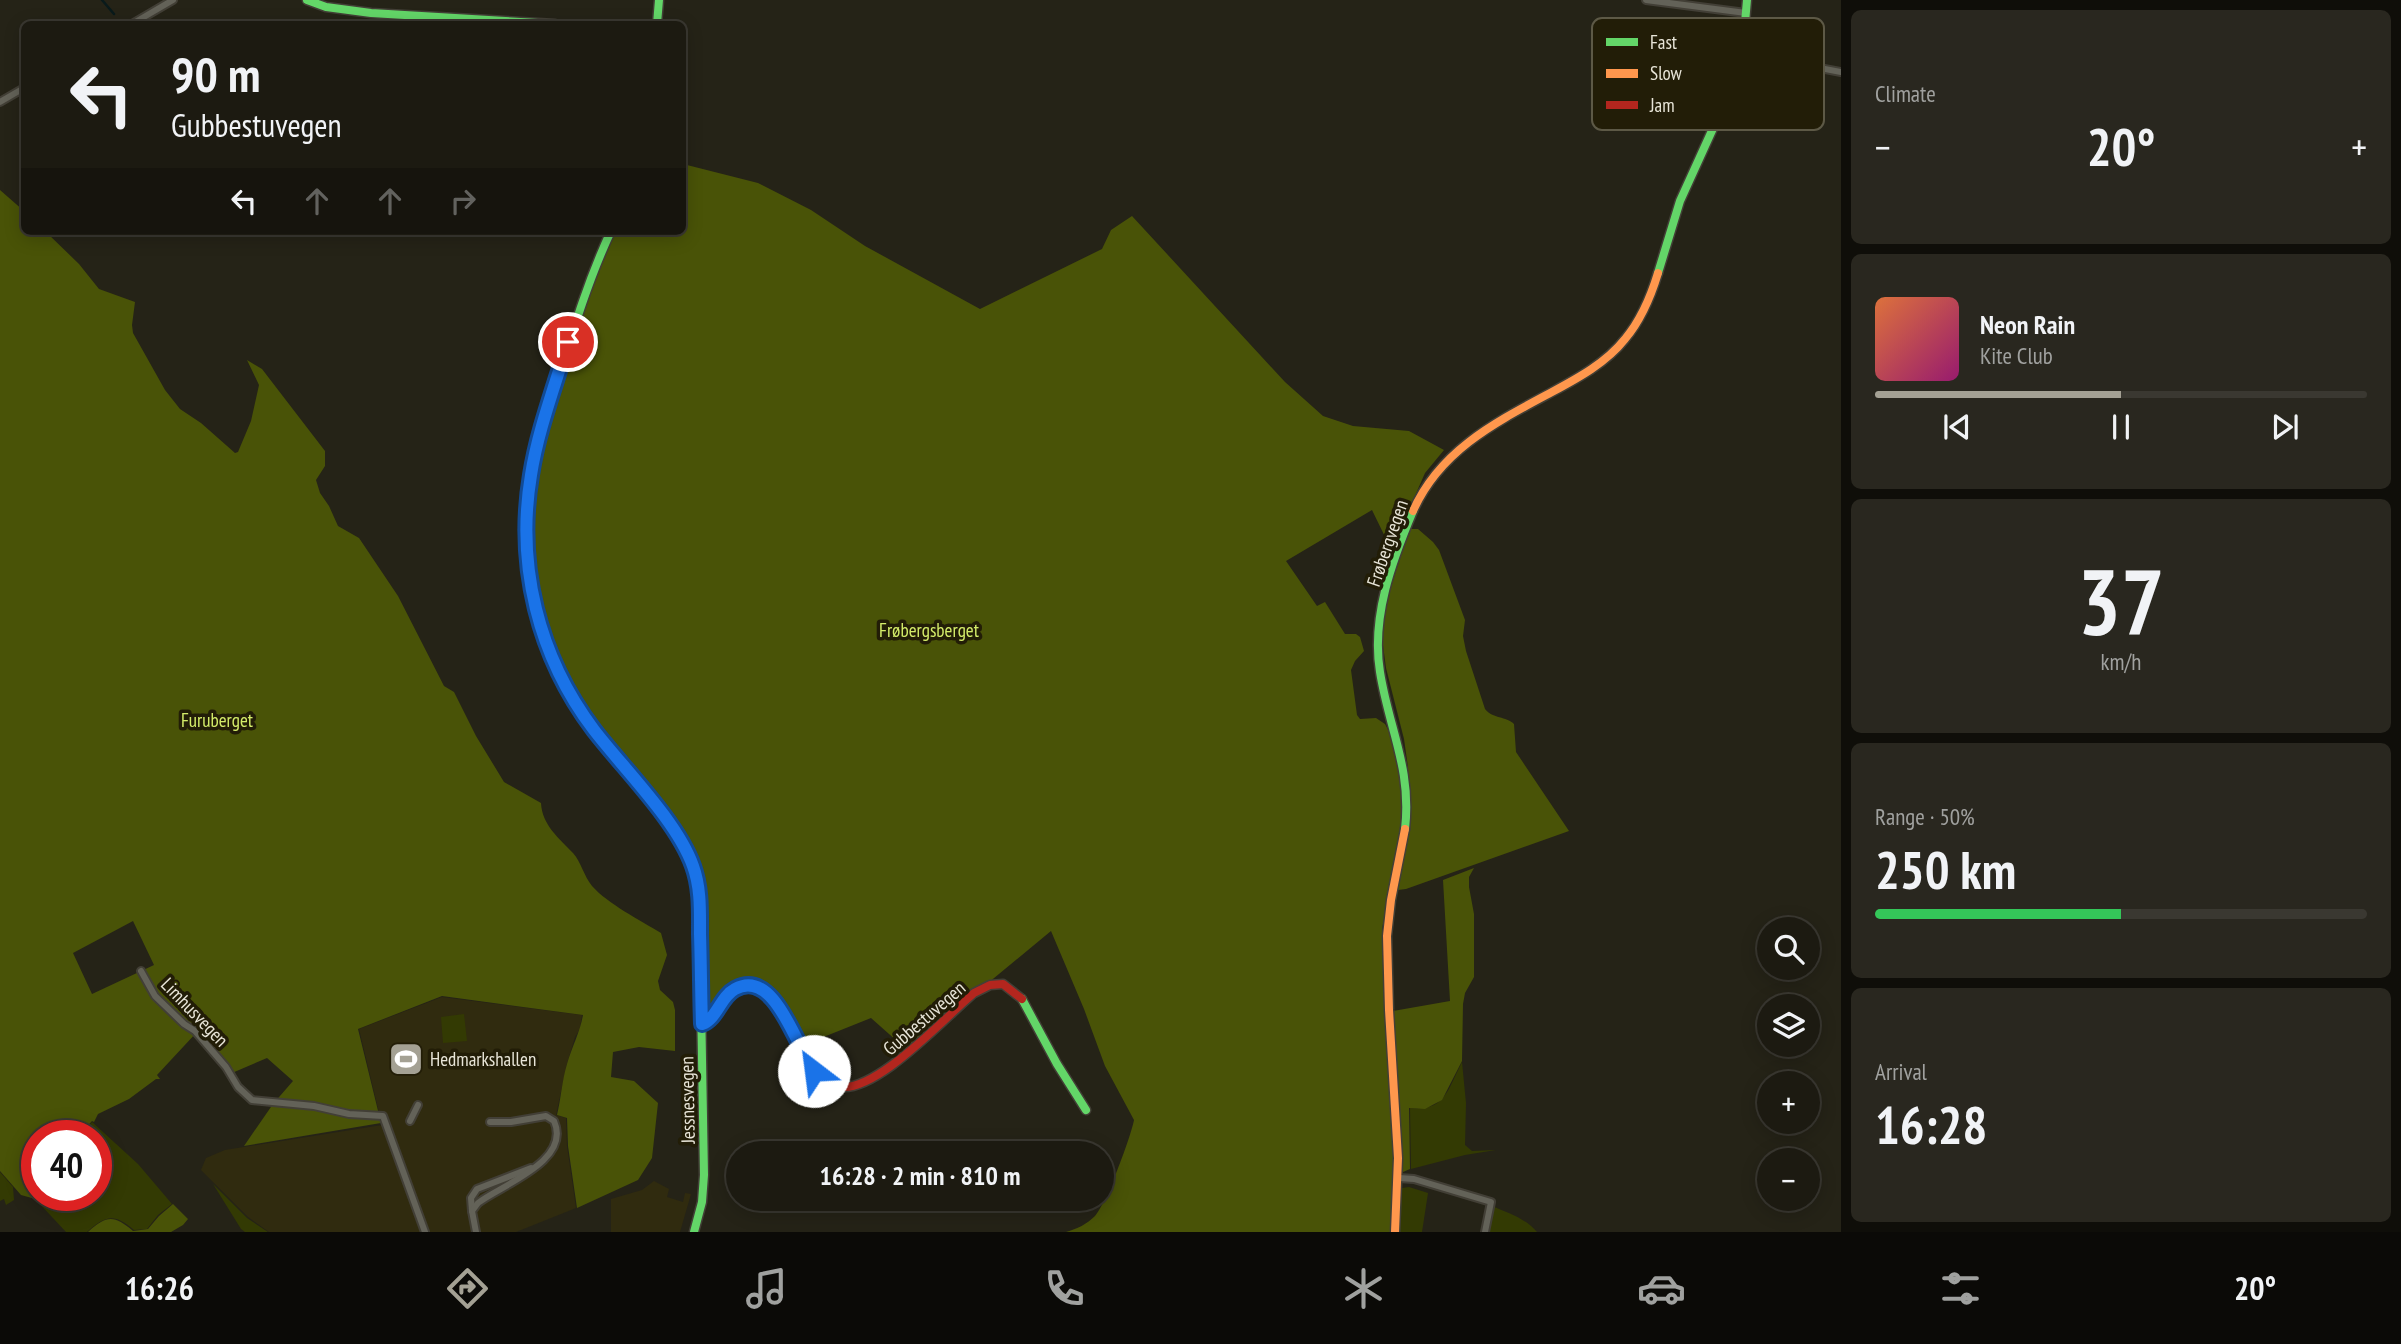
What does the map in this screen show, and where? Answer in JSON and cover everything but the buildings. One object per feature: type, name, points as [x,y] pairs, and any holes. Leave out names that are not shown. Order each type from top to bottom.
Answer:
[{"type":"main road","points":[[307,0],[326,7],[371,13],[505,21]]},
{"type":"main road","points":[[657,21],[659,0]]},
{"type":"main road","name":"Frøbergvegen","points":[[1745,18],[1746,0]]},
{"type":"main road","name":"Frøbergvegen","points":[[1395,1232],[1399,1178],[1387,929],[1404,835],[1407,795],[1403,762],[1380,669],[1377,646],[1381,608],[1416,505],[1443,463],[1464,442],[1481,431],[1591,370],[1612,354],[1634,328],[1649,301],[1679,205],[1713,130]]},
{"type":"main road","name":"Jessnesvegen","points":[[609,235],[597,258],[579,309],[538,442],[527,502],[529,581],[547,646],[575,702],[675,832],[693,866],[700,899],[704,1175],[702,1202],[694,1232]]},
{"type":"main road","name":"Gubbestuvegen","points":[[702,1024],[709,1020],[734,989],[758,987],[774,999],[806,1060],[825,1083],[840,1088],[851,1087],[889,1070],[974,993],[990,985],[1003,984],[1026,1003],[1057,1064],[1086,1110]]},
{"type":"street","points":[[137,21],[173,0]]},
{"type":"street","points":[[1646,0],[1746,13]]},
{"type":"street","points":[[0,102],[21,90]]},
{"type":"street","name":"Limhusvegen","points":[[141,971],[166,1009],[195,1031],[252,1100],[314,1106],[349,1114],[383,1116],[425,1232]]},
{"type":"street","points":[[410,1121],[418,1105]]},
{"type":"street","points":[[472,1211],[489,1194],[537,1167],[554,1147],[557,1134],[551,1118],[490,1122]]},
{"type":"street","points":[[476,1232],[471,1198],[477,1189],[520,1170],[537,1167]]},
{"type":"street","points":[[1399,1178],[1491,1202],[1485,1232]]},
{"type":"shaded area","points":[[442,997],[582,1015],[580,1029],[567,1064],[556,1115],[566,1118],[576,1208],[516,1232],[269,1232],[248,1217],[201,1170],[206,1158],[225,1150],[382,1125],[359,1029]]},
{"type":"shaded area","points":[[654,1181],[669,1189],[667,1197],[683,1202],[685,1193],[691,1194],[680,1232],[611,1232],[611,1199],[642,1190]]},
{"type":"green space","name":"Frøbergsberget","points":[[686,165],[758,183],[811,210],[865,246],[980,309],[1102,249],[1111,230],[1132,216],[1285,382],[1323,416],[1353,426],[1409,431],[1444,450],[1425,473],[1393,546],[1389,545],[1372,510],[1286,561],[1317,606],[1325,602],[1345,634],[1356,634],[1360,637],[1364,651],[1351,670],[1357,715],[1360,719],[1376,718],[1385,724],[1393,739],[1404,799],[1400,836],[1382,929],[1396,1173],[1390,1232],[1066,1232],[1085,1224],[1098,1211],[1114,1211],[1114,1178],[1134,1120],[1105,1066],[1051,931],[907,1050],[871,1018],[801,1046],[782,1006],[773,994],[764,986],[752,982],[739,984],[724,994],[707,1015],[703,893],[697,867],[622,767],[563,680],[551,651],[533,581],[530,546],[530,472],[543,409],[567,341],[610,235],[686,235]]},
{"type":"green space","name":"Furuberget","points":[[0,190],[21,208],[21,235],[49,235],[79,264],[99,289],[135,302],[133,333],[165,390],[180,409],[201,423],[235,453],[238,452],[251,421],[259,385],[247,360],[262,369],[325,451],[325,466],[316,480],[338,526],[359,538],[398,596],[444,686],[454,692],[476,736],[504,782],[541,803],[548,825],[576,857],[589,882],[599,893],[661,933],[667,955],[658,981],[660,990],[673,1002],[675,1010],[675,1051],[639,1047],[613,1052],[611,1077],[634,1081],[658,1103],[652,1158],[638,1180],[577,1208],[567,1118],[557,1115],[565,1070],[583,1015],[442,996],[358,1029],[381,1123],[244,1146],[273,1104],[293,1081],[267,1058],[232,1073],[197,1032],[157,1075],[160,1079],[156,1079],[129,1099],[98,1114],[95,1120],[21,1120],[21,1195],[0,1171]],"holes":[[[133,921],[154,965],[92,994],[73,953]]]},
{"type":"green space","points":[[1409,529],[1418,529],[1439,550],[1465,620],[1463,636],[1466,651],[1485,709],[1514,724],[1516,752],[1569,831],[1398,890],[1408,767],[1404,739],[1386,668],[1380,622]]},
{"type":"green space","points":[[1474,868],[1469,877],[1469,887],[1474,914],[1474,977],[1465,993],[1463,1004],[1462,1061],[1442,1100],[1425,1109],[1409,1108],[1410,1169],[1403,1172],[1393,1011],[1450,1001],[1443,880]]},
{"type":"green space","points":[[464,1014],[467,1041],[443,1043],[441,1017]]},
{"type":"green space","points":[[1462,1062],[1466,1103],[1465,1145],[1472,1151],[1496,1150],[1411,1169],[1410,1108],[1431,1106],[1444,1097]]},
{"type":"green space","points":[[112,1140],[138,1164],[172,1204],[158,1215],[147,1229],[134,1230],[121,1221],[110,1218],[87,1232],[66,1232],[46,1211],[112,1211]]},
{"type":"green space","points":[[0,1172],[13,1187],[14,1200],[6,1205],[4,1199],[0,1201]]},
{"type":"green space","points":[[213,1184],[247,1218],[268,1232],[245,1232],[241,1229]]},
{"type":"green space","points":[[1409,1187],[1428,1193],[1422,1232],[1398,1232],[1402,1188]]},
{"type":"green space","points":[[173,1204],[188,1219],[171,1232],[88,1232],[100,1222],[110,1219],[121,1222],[133,1231],[148,1229]]},
{"type":"green space","points":[[1492,1206],[1522,1219],[1537,1232],[1488,1232]]},
{"type":"waterway","points":[[102,0],[114,14]]},
{"type":"traffic: fast","points":[[307,0],[326,7],[371,13],[505,21]]},
{"type":"traffic: fast","points":[[657,21],[659,0]]},
{"type":"traffic: fast","points":[[1745,18],[1747,0]]},
{"type":"traffic: fast","points":[[1658,273],[1680,201],[1712,130]]},
{"type":"traffic: fast","points":[[578,708],[562,681],[539,623],[528,562],[528,500],[535,456],[548,411],[582,303],[609,235]]},
{"type":"traffic: fast","points":[[1405,829],[1403,768],[1380,672],[1378,631],[1391,569],[1413,511]]},
{"type":"traffic: fast","points":[[1022,999],[1057,1064],[1086,1110]]},
{"type":"traffic: fast","points":[[694,1232],[702,1202],[704,1175],[701,1001]]},
{"type":"traffic: slow","points":[[1413,511],[1424,490],[1454,454],[1510,415],[1582,375],[1617,348],[1641,316],[1658,273]]},
{"type":"traffic: slow","points":[[578,708],[671,827],[690,857],[698,883],[701,913],[701,1001]]},
{"type":"traffic: slow","points":[[1395,1232],[1398,1158],[1387,936],[1405,829]]},
{"type":"traffic: jam","points":[[702,1024],[733,990],[755,986],[768,994],[780,1008],[811,1063],[823,1078],[837,1086],[852,1086],[889,1067],[974,993],[990,985],[1003,984],[1022,999]]},
{"type":"place","name":"Hedmarkshallen","points":[[406,1059]]},
{"type":"route","points":[[568,342],[538,442],[527,502],[529,581],[547,646],[575,702],[675,832],[693,866],[700,899],[702,1024],[709,1020],[734,989],[752,985],[758,987],[774,999],[814,1071]]}]
